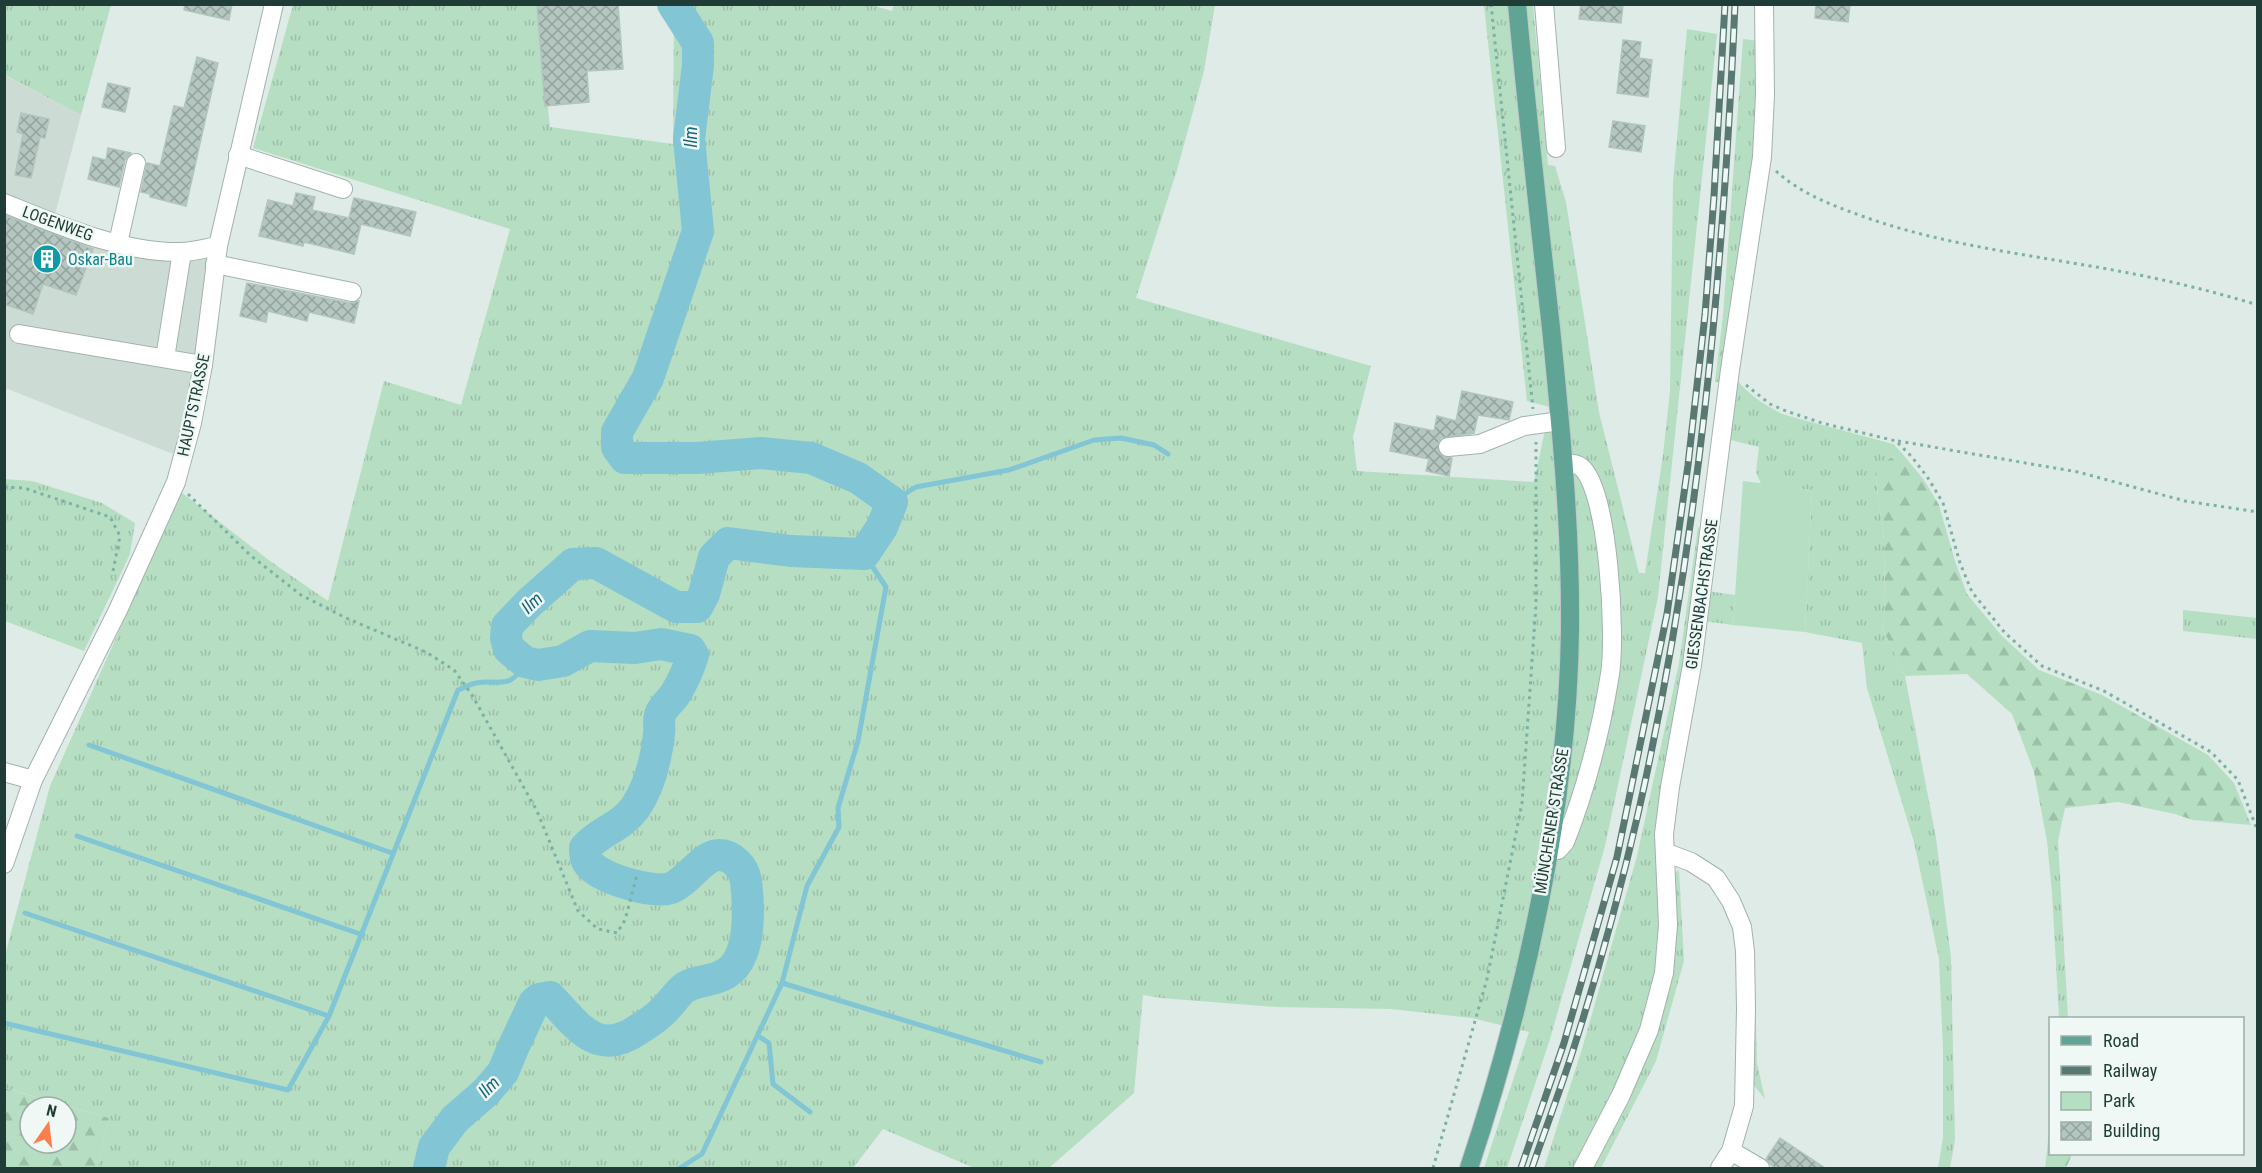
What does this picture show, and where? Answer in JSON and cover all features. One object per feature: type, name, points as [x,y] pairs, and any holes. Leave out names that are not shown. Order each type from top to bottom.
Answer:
[{"type":"main road","name":"MÜNCHENER STRASSE","points":[[1469,1168],[1513,1018],[1550,849],[1566,720],[1569,665],[1570,580],[1564,464],[1517,4]]},
{"type":"street","name":"HAUPTSTRASSE","points":[[4,864],[33,780],[118,610],[176,482],[192,423],[203,365],[217,255],[274,4]]},
{"type":"street","points":[[1544,4],[1556,148]]},
{"type":"street","name":"GIESSENBACHSTRASSE","points":[[1583,1168],[1622,1095],[1649,1030],[1661,984],[1668,925],[1667,853],[1664,834],[1692,665],[1730,370],[1762,157],[1765,95],[1764,4]]},
{"type":"street","points":[[238,155],[343,189]]},
{"type":"street","points":[[118,243],[136,163]]},
{"type":"street","name":"LOGENWEG","points":[[4,203],[52,222],[118,243],[217,255]]},
{"type":"street","points":[[165,358],[182,252]]},
{"type":"street","points":[[217,255],[352,292]]},
{"type":"street","points":[[19,334],[203,365]]},
{"type":"street","points":[[1448,447],[1480,444],[1524,426],[1560,421]]},
{"type":"street","points":[[1550,849],[1558,850],[1565,842],[1586,779],[1611,672],[1613,633],[1607,556],[1596,496],[1582,468],[1574,463],[1564,464]]},
{"type":"street","points":[[4,772],[33,780]]},
{"type":"street","points":[[1667,853],[1691,862],[1716,878],[1731,901],[1742,927],[1746,997],[1744,1106],[1740,1127],[1731,1150],[1720,1168]]},
{"type":"street","points":[[1731,1150],[1760,1168]]},
{"type":"path","points":[[1433,1168],[1487,978],[1522,803],[1536,605],[1537,455],[1535,425],[1491,4]]},
{"type":"path","points":[[1762,157],[1791,184],[1823,202],[1886,225],[1990,250],[2139,275],[2258,305]]},
{"type":"path","points":[[1730,370],[1750,390],[1770,404],[1822,423],[1896,441],[2078,472],[2185,501],[2258,512]]},
{"type":"path","points":[[1896,441],[1912,457],[1943,503],[1960,562],[1972,592],[2005,633],[2042,666],[2104,691],[2211,752],[2238,780],[2258,832]]},
{"type":"path","points":[[176,482],[250,555],[301,596],[426,652],[454,670],[472,695],[537,811],[578,911],[598,929],[617,933],[625,920],[637,875]]},
{"type":"path","points":[[4,487],[24,488],[110,517],[120,536],[111,583]]},
{"type":"shaded area","points":[[4,75],[81,115],[53,222],[118,243],[218,246],[208,324],[218,327],[205,405],[191,458],[168,452],[5,388]]},
{"type":"green space","points":[[5,4],[111,5],[81,115],[5,75]]},
{"type":"green space","points":[[868,4],[892,11],[894,4],[1215,5],[1204,71],[1177,170],[1136,298],[1371,366],[1353,437],[1357,471],[1534,482],[1550,407],[1527,401],[1484,5],[1533,5],[1548,165],[1555,166],[1566,202],[1599,412],[1639,573],[1645,573],[1670,391],[1673,182],[1687,29],[1717,34],[1658,597],[1605,846],[1550,1039],[1507,1168],[1484,1168],[1529,1032],[1472,1018],[1391,1009],[1276,1007],[1143,995],[1134,1093],[1049,1168],[974,1168],[883,1129],[853,1168],[97,1168],[109,1118],[78,1109],[78,1095],[29,1095],[5,1088],[5,955],[50,786],[181,492],[270,561],[328,601],[384,381],[461,405],[510,229],[253,148],[293,5],[537,5],[550,127],[673,144],[674,5]]},
{"type":"green space","points":[[1743,39],[1759,41],[1756,166],[1721,382],[1715,382],[1723,316]]},
{"type":"green space","points":[[1735,378],[1758,400],[1785,415],[1893,444],[1901,452],[1875,472],[1884,541],[1885,618],[1882,627],[1905,676],[1936,838],[1951,958],[1955,1140],[1950,1168],[1938,1168],[1943,1137],[1943,1049],[1939,959],[1914,842],[1867,688],[1862,643],[1805,632],[1812,490],[1761,484],[1756,472],[1759,447],[1727,439]]},
{"type":"green space","points":[[1901,452],[1924,480],[1939,505],[1967,594],[2002,636],[2039,670],[2102,695],[2208,755],[2234,783],[2251,825],[2193,820],[2118,802],[2065,808],[2058,841],[2047,841],[2034,772],[2012,714],[1967,674],[1905,676],[1882,627],[1885,618],[1884,541],[1875,472]]},
{"type":"green space","points":[[4,479],[32,481],[102,503],[135,523],[130,554],[84,651],[5,621]]},
{"type":"green space","points":[[1743,481],[1812,490],[1805,632],[1733,625]]},
{"type":"green space","points":[[1698,527],[1704,530],[1657,971],[1642,1028],[1614,1093],[1575,1168],[1544,1168],[1582,1049],[1637,856],[1679,663]]},
{"type":"green space","points":[[1707,591],[1735,595],[1733,625],[1703,621]]},
{"type":"green space","points":[[2183,610],[2257,618],[2257,639],[2183,631]]},
{"type":"green space","points":[[2047,841],[2058,841],[2068,1017],[2059,1017]]},
{"type":"green space","points":[[1679,870],[1684,961],[1656,1061],[1601,1168],[1589,1168],[1654,1032],[1673,874]]},
{"type":"green space","points":[[1750,923],[1754,951],[1757,1063],[1765,1099],[1749,1079]]},
{"type":"green space","points":[[4,1088],[28,1095],[18,1095],[18,1155],[78,1155],[78,1109],[109,1118],[97,1168],[5,1168]]},
{"type":"green space","points":[[2049,1131],[2049,1155],[2072,1155],[2066,1168],[2045,1168]]},
{"type":"building","points":[[185,4],[232,4],[229,20],[184,10]]},
{"type":"building","points":[[537,4],[618,4],[623,69],[587,71],[589,102],[545,106]]},
{"type":"building","points":[[1581,4],[1623,4],[1621,23],[1579,19]]},
{"type":"building","points":[[1816,4],[1850,4],[1848,22],[1815,18]]},
{"type":"building","points":[[1623,40],[1641,42],[1639,58],[1652,60],[1648,97],[1617,93]]},
{"type":"building","points":[[197,57],[218,63],[186,206],[150,197],[150,194],[141,192],[147,163],[160,166],[174,106],[184,108]]},
{"type":"building","points":[[108,83],[130,88],[125,112],[102,107]]},
{"type":"building","points":[[21,113],[49,119],[45,138],[40,137],[31,178],[15,175],[23,134],[17,132]]},
{"type":"building","points":[[1613,121],[1645,126],[1641,152],[1609,147]]},
{"type":"building","points":[[108,148],[131,153],[125,160],[119,187],[88,179],[93,157],[106,160]]},
{"type":"building","points":[[296,193],[315,197],[312,210],[349,218],[354,198],[416,212],[410,236],[361,224],[354,254],[304,242],[303,246],[259,236],[268,200],[293,206]]},
{"type":"building","name":"Oskar-Bau","points":[[4,215],[93,249],[76,295],[43,284],[33,314],[4,304]]},
{"type":"building","points":[[247,283],[350,303],[359,301],[354,323],[309,312],[307,321],[268,311],[266,322],[240,316]]},
{"type":"building","points":[[1462,391],[1513,402],[1509,420],[1478,415],[1474,433],[1441,438],[1438,443],[1439,453],[1444,457],[1452,458],[1449,476],[1426,471],[1429,459],[1390,451],[1395,423],[1434,431],[1437,416],[1456,421]]},
{"type":"building","points":[[1780,1138],[1825,1168],[1776,1168],[1771,1165],[1766,1159]]},
{"type":"waterway","name":"Ilm","points":[[429,1168],[434,1147],[455,1119],[486,1092],[503,1072],[534,1003],[539,999],[550,997],[589,1035],[611,1041],[624,1037],[656,1017],[687,986],[720,977],[734,967],[740,957],[747,932],[748,904],[745,876],[737,863],[729,857],[713,856],[677,885],[663,889],[639,887],[613,879],[592,867],[586,858],[585,848],[629,815],[645,791],[656,753],[660,715],[686,674],[693,655],[690,650],[661,644],[635,648],[590,646],[563,661],[538,665],[525,662],[509,649],[506,638],[507,626],[573,564],[596,563],[676,607],[697,607],[704,594],[714,557],[728,543],[791,551],[864,554],[882,527],[892,502],[858,478],[811,458],[761,453],[697,458],[625,458],[617,447],[617,432],[648,378],[698,231],[689,139],[698,65],[698,43],[673,4]]},
{"type":"waterway","points":[[892,502],[916,487],[1009,470],[1094,440],[1121,438],[1154,445],[1168,454]]},
{"type":"waterway","points":[[680,1168],[702,1154],[782,983],[807,886],[839,827],[838,808],[858,741],[886,587],[864,554]]},
{"type":"waterway","points":[[4,1023],[288,1090],[329,1016],[458,690],[476,683],[510,680],[515,677],[525,662]]},
{"type":"waterway","points":[[89,745],[392,853]]},
{"type":"waterway","points":[[77,836],[363,935]]},
{"type":"waterway","points":[[25,913],[329,1016]]},
{"type":"waterway","points":[[782,983],[1041,1062]]},
{"type":"waterway","points":[[758,1036],[769,1043],[773,1084],[810,1112]]},
{"type":"railway","points":[[1521,1168],[1564,1043],[1617,857],[1667,614],[1688,465],[1705,315],[1725,4]]},
{"type":"railway","points":[[1532,1168],[1575,1044],[1616,901],[1638,814],[1677,614],[1692,513],[1715,310],[1735,4]]},
{"type":"place","name":"Oskar-Bau","points":[[47,259]]}]
